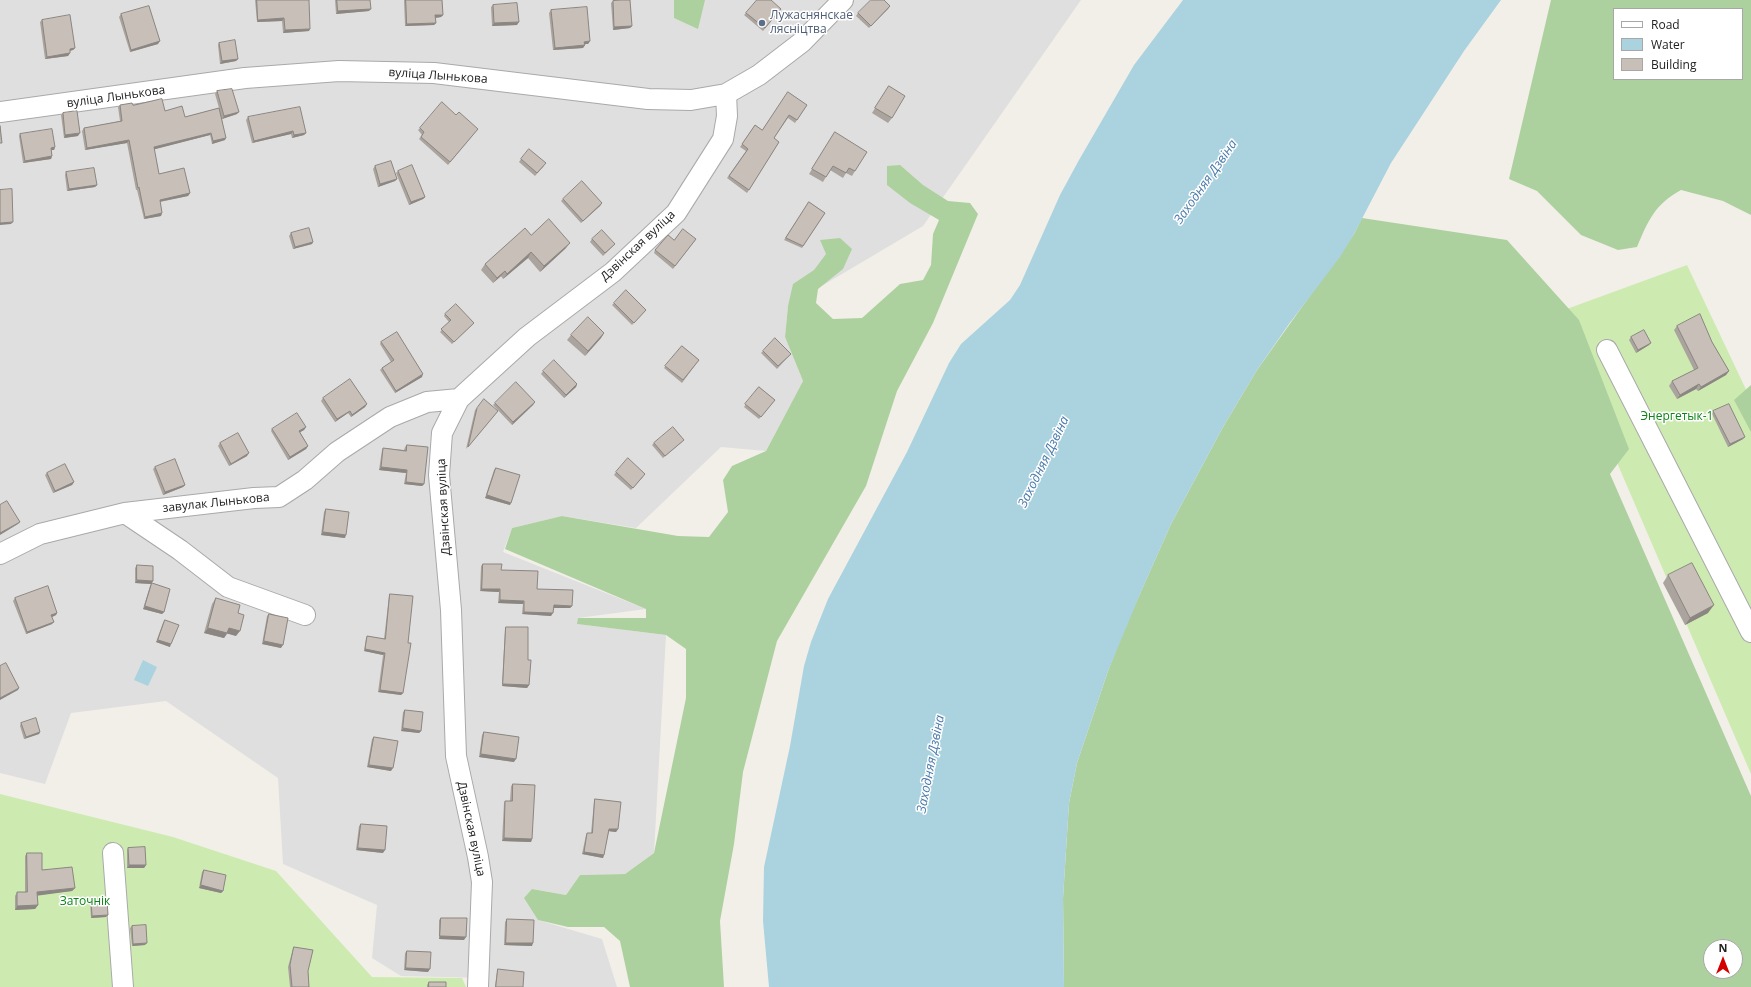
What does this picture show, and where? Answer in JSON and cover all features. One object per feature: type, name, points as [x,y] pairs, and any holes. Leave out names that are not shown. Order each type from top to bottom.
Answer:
[{"type":"street","name":"вуліца Лынькова","points":[[0,112],[245,78],[339,71],[434,73],[648,99],[691,100],[726,94],[759,75],[802,42],[843,0]]},
{"type":"street","name":"Дзвінская вуліца","points":[[478,987],[482,882],[478,856],[456,756],[451,610],[439,475],[442,433],[459,399],[527,337],[613,272],[676,213],[723,139],[727,116],[726,94]]},
{"type":"street","points":[[1607,350],[1751,632]]},
{"type":"street","name":"завулак Лынькова","points":[[0,554],[40,534],[125,513],[238,500],[279,497],[305,480],[338,452],[390,417],[427,402],[459,399]]},
{"type":"street","points":[[125,513],[180,550],[228,587],[305,615]]},
{"type":"street","points":[[113,853],[123,987]]},
{"type":"shaded area","points":[[0,0],[1081,0],[923,226],[788,306],[785,337],[803,381],[766,451],[721,447],[636,528],[562,516],[512,528],[503,552],[646,609],[578,618],[578,624],[666,635],[654,853],[625,874],[580,875],[566,895],[532,889],[538,920],[602,939],[617,987],[483,987],[484,978],[401,976],[372,958],[377,905],[283,864],[278,778],[166,701],[71,713],[45,784],[0,773]]},
{"type":"green space","points":[[674,0],[705,0],[698,29],[674,18]]},
{"type":"green space","points":[[1551,0],[1751,0],[1751,215],[1723,201],[1681,190],[1665,201],[1653,214],[1637,247],[1618,250],[1581,235],[1537,191],[1509,179]]},
{"type":"green space","points":[[900,165],[923,185],[948,201],[970,203],[978,214],[933,323],[897,391],[866,486],[777,641],[743,772],[734,844],[720,921],[724,987],[630,987],[620,941],[604,927],[568,927],[538,920],[524,898],[532,889],[566,895],[580,875],[625,874],[654,853],[686,698],[686,649],[666,635],[577,624],[578,618],[646,618],[646,609],[505,549],[512,528],[562,516],[678,536],[709,537],[728,512],[723,480],[732,466],[766,451],[803,381],[785,337],[788,306],[793,284],[814,270],[826,254],[820,240],[840,238],[852,249],[843,269],[818,289],[816,303],[833,319],[862,318],[900,284],[923,280],[931,265],[933,234],[939,220],[910,203],[887,185],[887,166]]},
{"type":"green space","points":[[1362,218],[1507,240],[1579,320],[1629,449],[1610,474],[1751,796],[1751,987],[1064,987],[1063,898],[1069,803],[1077,763],[1108,671],[1123,632],[1171,524],[1223,427],[1257,370],[1354,234]]},
{"type":"green space","name":"Энергетык-1","points":[[1687,265],[1751,400],[1751,774],[1553,314]]},
{"type":"green space","points":[[1751,385],[1751,432],[1734,400]]},
{"type":"green space","name":"Заточнік","points":[[0,794],[173,837],[276,871],[372,977],[462,978],[466,987],[0,987]]},
{"type":"water","name":"Заходняя Дзвіна","points":[[1183,0],[1501,0],[1464,51],[1391,163],[1354,234],[1340,257],[1289,324],[1257,370],[1223,427],[1171,524],[1140,594],[1108,671],[1077,763],[1069,803],[1063,898],[1064,987],[769,987],[763,921],[764,867],[790,746],[804,666],[811,642],[828,599],[907,452],[949,363],[961,344],[1010,300],[1020,285],[1060,195],[1079,160],[1134,65]]},
{"type":"water","points":[[143,660],[157,667],[148,686],[134,680]]},
{"type":"building","points":[[257,0],[309,0],[310,29],[285,30],[284,18],[258,20]]},
{"type":"building","points":[[337,0],[370,0],[371,9],[338,11]]},
{"type":"building","points":[[406,0],[442,0],[443,15],[435,15],[436,23],[407,24]]},
{"type":"building","points":[[630,0],[632,26],[614,27],[613,1]]},
{"type":"building","name":"Лужаснянскае лясніцтва","points":[[757,0],[771,0],[781,9],[765,28],[746,13]]},
{"type":"building","points":[[871,0],[884,0],[890,6],[871,26],[858,13]]},
{"type":"building","points":[[517,3],[519,22],[494,23],[493,5]]},
{"type":"building","points":[[149,6],[160,41],[131,50],[121,14]]},
{"type":"building","points":[[587,7],[590,41],[584,42],[585,45],[555,48],[551,10]]},
{"type":"building","points":[[70,15],[75,48],[70,49],[70,53],[47,57],[42,20]]},
{"type":"building","points":[[235,40],[238,59],[222,61],[219,43]]},
{"type":"building","points":[[889,86],[905,96],[892,118],[875,108]]},
{"type":"building","points":[[232,89],[239,112],[224,116],[217,91]]},
{"type":"building","points":[[788,92],[807,105],[797,120],[789,115],[774,138],[779,142],[749,190],[729,176],[748,149],[742,144],[755,125],[762,130]]},
{"type":"building","points":[[162,99],[165,111],[182,106],[185,117],[219,108],[226,138],[213,141],[211,133],[154,147],[159,174],[184,168],[190,193],[160,200],[162,213],[145,217],[129,140],[87,148],[84,128],[122,121],[120,105],[132,103],[133,105]]},
{"type":"building","points":[[442,102],[456,115],[459,112],[478,129],[450,162],[421,137],[424,132],[420,128]]},
{"type":"building","points":[[300,107],[306,133],[294,135],[293,131],[254,141],[248,117]]},
{"type":"building","points":[[77,111],[80,133],[65,135],[63,113]]},
{"type":"building","points":[[0,126],[2,143],[0,143]]},
{"type":"building","points":[[52,129],[55,147],[51,148],[52,156],[25,161],[20,134]]},
{"type":"building","points":[[835,132],[867,152],[855,171],[849,168],[846,173],[833,166],[826,177],[812,169]]},
{"type":"building","points":[[529,149],[546,163],[537,173],[521,159]]},
{"type":"building","points":[[391,161],[397,179],[380,184],[375,166]]},
{"type":"building","points":[[412,165],[425,197],[411,202],[398,171]]},
{"type":"building","points":[[94,168],[97,185],[69,189],[66,172]]},
{"type":"building","points":[[582,181],[602,203],[583,221],[563,199]]},
{"type":"building","points":[[12,189],[13,222],[0,223],[0,190]]},
{"type":"building","points":[[809,202],[825,213],[803,246],[786,238]]},
{"type":"building","points":[[549,219],[570,243],[544,266],[531,252],[507,274],[505,271],[497,278],[485,264],[525,228],[531,235]]},
{"type":"building","points":[[309,228],[313,242],[295,247],[291,233]]},
{"type":"building","points":[[683,229],[696,239],[675,266],[655,250],[668,235],[674,240]]},
{"type":"building","points":[[602,230],[615,244],[605,253],[592,239]]},
{"type":"building","points":[[626,290],[646,310],[634,323],[614,303]]},
{"type":"building","points":[[456,304],[474,323],[454,342],[441,329],[451,320],[445,314]]},
{"type":"building","points":[[1700,314],[1712,342],[1729,371],[1701,387],[1699,384],[1680,395],[1672,381],[1698,368],[1677,326]]},
{"type":"building","points":[[588,317],[604,333],[588,351],[571,335]]},
{"type":"building","points":[[1644,330],[1651,343],[1638,350],[1631,337]]},
{"type":"building","points":[[397,332],[423,374],[396,391],[382,368],[394,360],[381,342]]},
{"type":"building","points":[[775,338],[791,354],[778,366],[763,351]]},
{"type":"building","points":[[682,346],[699,360],[683,380],[665,366]]},
{"type":"building","points":[[554,360],[577,384],[566,395],[543,371]]},
{"type":"building","points":[[350,379],[367,404],[352,415],[350,411],[337,419],[323,398]]},
{"type":"building","points":[[516,382],[535,402],[513,422],[495,403]]},
{"type":"building","points":[[759,387],[775,400],[761,417],[745,404]]},
{"type":"building","points":[[484,399],[498,411],[468,447],[477,408]]},
{"type":"building","points":[[1729,404],[1745,437],[1730,444],[1713,411]]},
{"type":"building","points":[[297,413],[306,427],[299,431],[308,446],[290,457],[272,429]]},
{"type":"building","points":[[673,427],[684,440],[665,456],[654,443]]},
{"type":"building","points":[[238,433],[249,453],[231,464],[220,443]]},
{"type":"building","points":[[407,445],[428,447],[424,484],[406,482],[407,470],[381,467],[383,448],[406,451]]},
{"type":"building","points":[[628,458],[645,474],[633,488],[616,472]]},
{"type":"building","points":[[175,459],[185,485],[165,492],[155,467]]},
{"type":"building","points":[[65,464],[74,482],[55,491],[47,473]]},
{"type":"building","points":[[496,468],[520,475],[511,503],[487,495]]},
{"type":"building","points":[[7,501],[20,522],[0,533],[0,505]]},
{"type":"building","points":[[326,509],[349,512],[346,535],[323,532]]},
{"type":"building","points":[[1692,563],[1714,605],[1690,618],[1668,575]]},
{"type":"building","points":[[483,564],[502,564],[501,570],[538,571],[537,589],[573,590],[572,606],[554,605],[553,613],[524,612],[524,601],[500,600],[500,589],[482,589]]},
{"type":"building","points":[[137,565],[153,566],[153,581],[137,580]]},
{"type":"building","points":[[152,583],[170,589],[164,612],[145,606]]},
{"type":"building","points":[[48,586],[57,613],[51,615],[54,622],[27,632],[15,598]]},
{"type":"building","points":[[390,594],[413,596],[408,643],[411,643],[403,693],[380,690],[385,653],[365,649],[367,636],[385,639]]},
{"type":"building","points":[[216,598],[240,605],[238,613],[244,615],[240,631],[229,628],[227,633],[208,628]]},
{"type":"building","points":[[269,614],[288,618],[283,645],[264,641]]},
{"type":"building","points":[[165,620],[179,625],[171,644],[158,640]]},
{"type":"building","points":[[506,627],[528,627],[528,660],[531,660],[529,685],[503,684]]},
{"type":"building","points":[[6,663],[19,688],[0,698],[0,666]]},
{"type":"building","points":[[405,710],[423,712],[421,731],[403,728]]},
{"type":"building","points":[[36,718],[40,732],[26,737],[21,723]]},
{"type":"building","points":[[484,732],[519,737],[516,759],[481,754]]},
{"type":"building","points":[[374,737],[398,741],[393,768],[369,765]]},
{"type":"building","points":[[513,784],[535,785],[532,839],[504,838],[505,801],[512,801]]},
{"type":"building","points":[[595,799],[621,802],[618,829],[609,829],[604,855],[584,852],[587,833],[592,833]]},
{"type":"building","points":[[361,824],[387,826],[385,850],[358,848]]},
{"type":"building","points":[[145,847],[146,865],[129,865],[128,848]]},
{"type":"building","points":[[27,853],[42,853],[42,870],[72,867],[75,888],[37,892],[38,905],[17,906],[17,892],[27,892]]},
{"type":"building","points":[[204,870],[226,875],[223,891],[201,885]]},
{"type":"building","points":[[107,899],[108,915],[92,916],[91,900]]},
{"type":"building","points":[[441,918],[467,918],[466,937],[440,936]]},
{"type":"building","points":[[507,919],[534,920],[533,943],[506,943]]},
{"type":"building","points":[[146,925],[147,943],[133,944],[132,926]]},
{"type":"building","points":[[294,947],[313,950],[308,971],[309,987],[292,987],[290,965]]},
{"type":"building","points":[[407,951],[431,952],[430,969],[406,968]]},
{"type":"building","points":[[498,969],[524,972],[523,987],[496,987]]},
{"type":"building","points":[[429,982],[446,982],[446,987],[429,987]]},
{"type":"place","name":"Лужаснянскае лясніцтва","points":[[762,23]]}]
